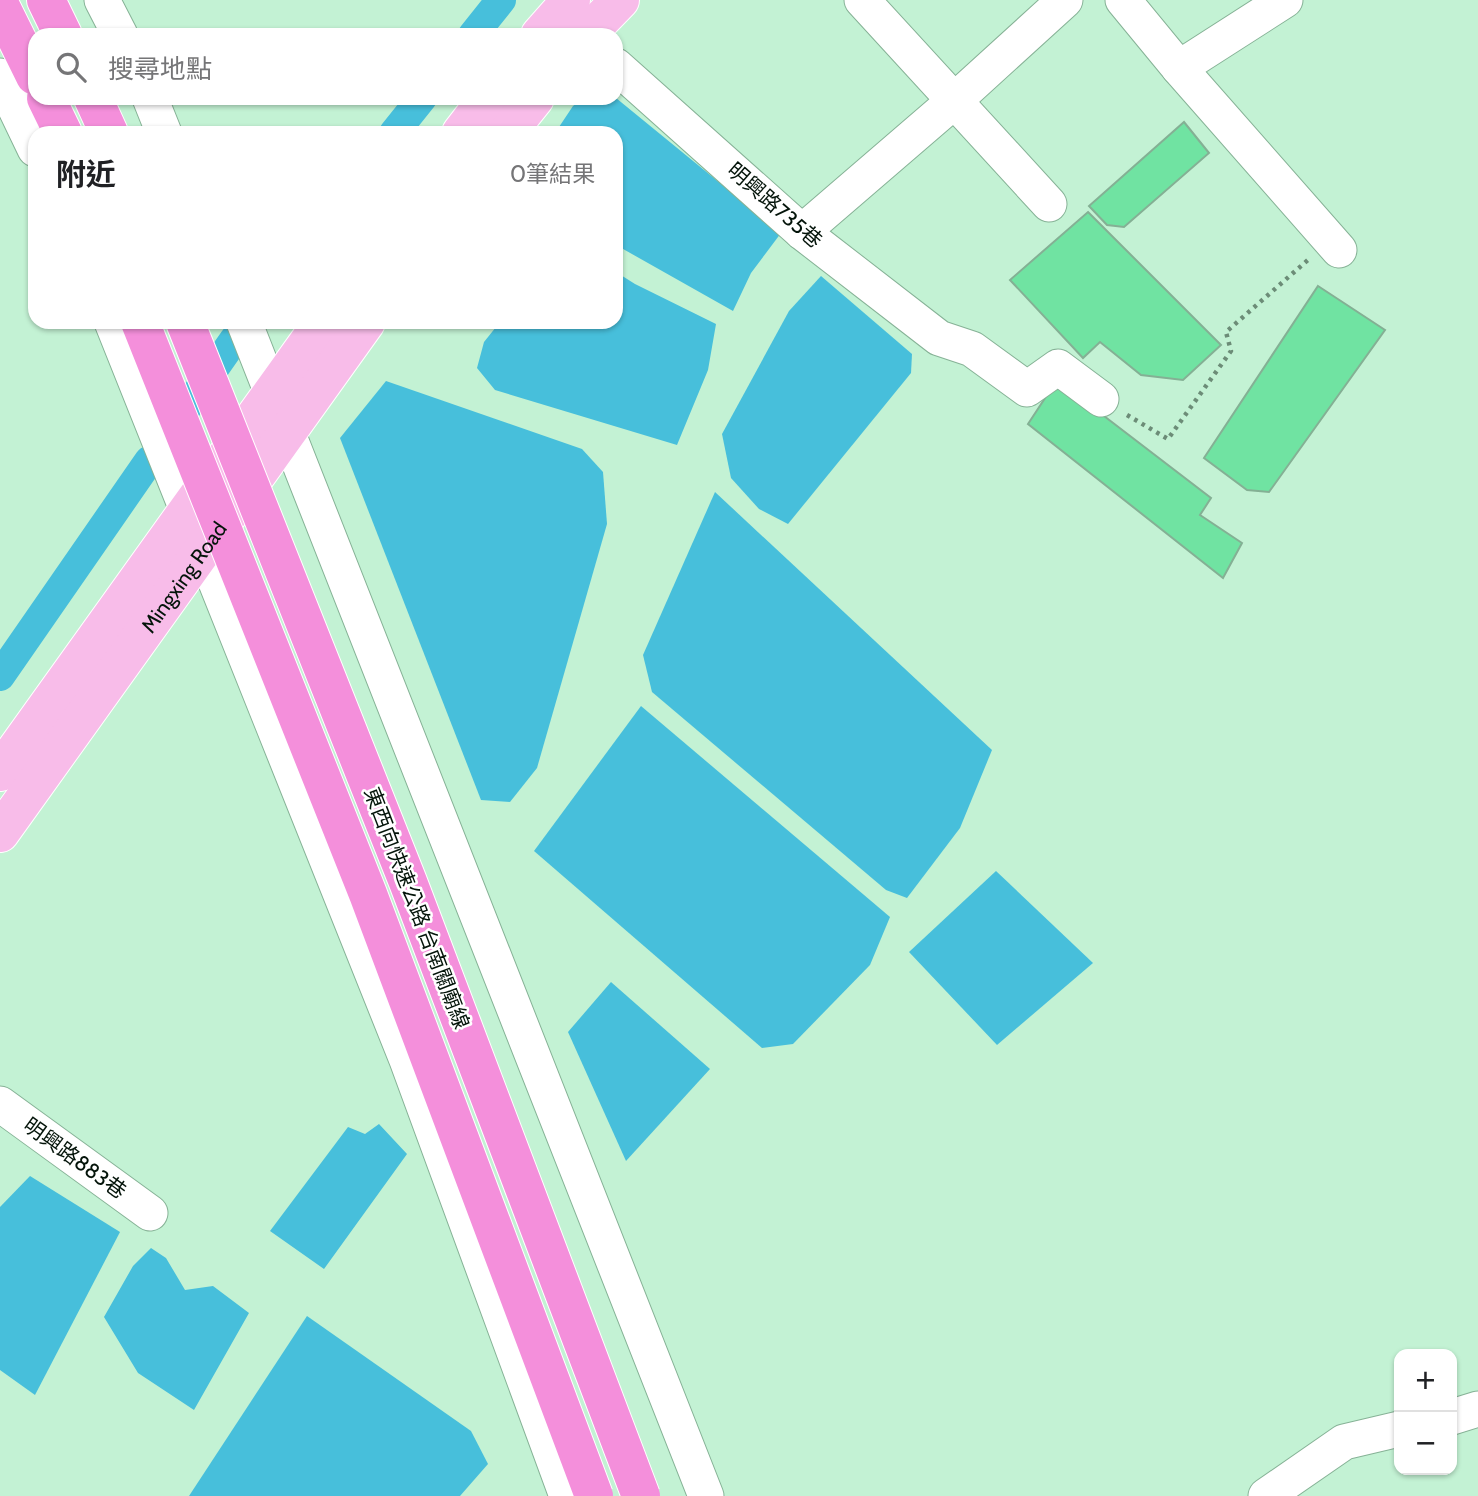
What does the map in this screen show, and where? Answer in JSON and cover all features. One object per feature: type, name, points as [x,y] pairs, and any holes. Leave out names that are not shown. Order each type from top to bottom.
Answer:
[{"type":"highway","points":[[46,0],[60,28]]},
{"type":"highway","points":[[0,5],[28,62]]},
{"type":"highway","points":[[49,105],[60,126]]},
{"type":"highway","points":[[96,105],[106,126]]},
{"type":"highway","name":"東西向快速公路 台南關廟線","points":[[143,329],[368,894],[594,1496]]},
{"type":"highway","name":"東西向快速公路 台南關廟線","points":[[188,329],[408,882],[641,1496]]},
{"type":"main road","points":[[564,18],[620,0]]},
{"type":"main road","points":[[466,126],[483,105]]},
{"type":"main road","points":[[513,126],[529,105]]},
{"type":"main road","name":"Mingxing Road","points":[[0,772],[318,329]]},
{"type":"main road","name":"Mingxing Road","points":[[0,833],[361,329]]},
{"type":"street","points":[[102,0],[116,28]]},
{"type":"street","points":[[862,0],[1049,204]]},
{"type":"street","points":[[802,232],[953,102],[1065,0]]},
{"type":"street","points":[[1123,0],[1334,245]]},
{"type":"street","points":[[1180,68],[1285,0]]},
{"type":"street","name":"明興路735巷","points":[[623,72],[802,232],[939,338],[972,349],[1027,389],[1058,367],[1101,399]]},
{"type":"street","points":[[0,76],[28,134]]},
{"type":"street","points":[[153,105],[161,126]]},
{"type":"street","points":[[115,329],[407,1060],[567,1496]]},
{"type":"street","points":[[247,329],[706,1496]]},
{"type":"street","name":"明興路883巷","points":[[0,1104],[150,1213]]},
{"type":"street","points":[[1457,1415],[1478,1409]]},
{"type":"street","points":[[1266,1496],[1344,1442],[1394,1430]]},
{"type":"path","points":[[1101,399],[1167,439],[1231,351],[1226,332],[1334,245]]},
{"type":"water","points":[[623,104],[781,233],[751,273],[733,311],[623,249],[623,126],[560,126],[573,106]]},
{"type":"water","points":[[623,276],[716,324],[708,370],[677,445],[495,390],[477,368],[484,342],[494,329],[623,329]]},
{"type":"water","points":[[821,276],[912,354],[911,373],[788,524],[759,509],[731,478],[722,434],[789,311]]},
{"type":"water","points":[[386,381],[582,449],[603,472],[607,524],[537,768],[510,802],[481,800],[340,438]]},
{"type":"water","points":[[715,492],[992,750],[960,828],[907,898],[886,890],[652,692],[643,655]]},
{"type":"water","points":[[641,706],[890,917],[870,965],[793,1044],[762,1048],[534,851]]},
{"type":"water","points":[[996,871],[1093,963],[997,1045],[909,952]]},
{"type":"water","points":[[611,982],[710,1069],[626,1161],[568,1032]]},
{"type":"water","points":[[379,1124],[407,1154],[324,1269],[270,1231],[348,1127],[365,1134]]},
{"type":"water","points":[[30,1176],[120,1232],[35,1395],[0,1370],[0,1207]]},
{"type":"water","points":[[151,1248],[166,1258],[185,1290],[213,1286],[249,1313],[194,1410],[138,1373],[104,1317],[133,1266]]},
{"type":"water","points":[[307,1316],[471,1431],[488,1464],[460,1496],[189,1496]]},
{"type":"building","points":[[1184,122],[1209,153],[1124,227],[1107,225],[1089,206]]},
{"type":"building","points":[[1088,212],[1221,345],[1183,380],[1141,375],[1100,342],[1083,358],[1010,280]]},
{"type":"building","points":[[1318,286],[1385,330],[1269,492],[1247,490],[1204,458]]},
{"type":"building","points":[[1057,380],[1211,498],[1200,515],[1242,543],[1223,578],[1028,424]]},
{"type":"waterway","points":[[479,28],[501,0]]},
{"type":"waterway","points":[[400,126],[416,105]]},
{"type":"waterway","points":[[171,430],[234,340]]},
{"type":"waterway","points":[[0,676],[149,461]]}]
